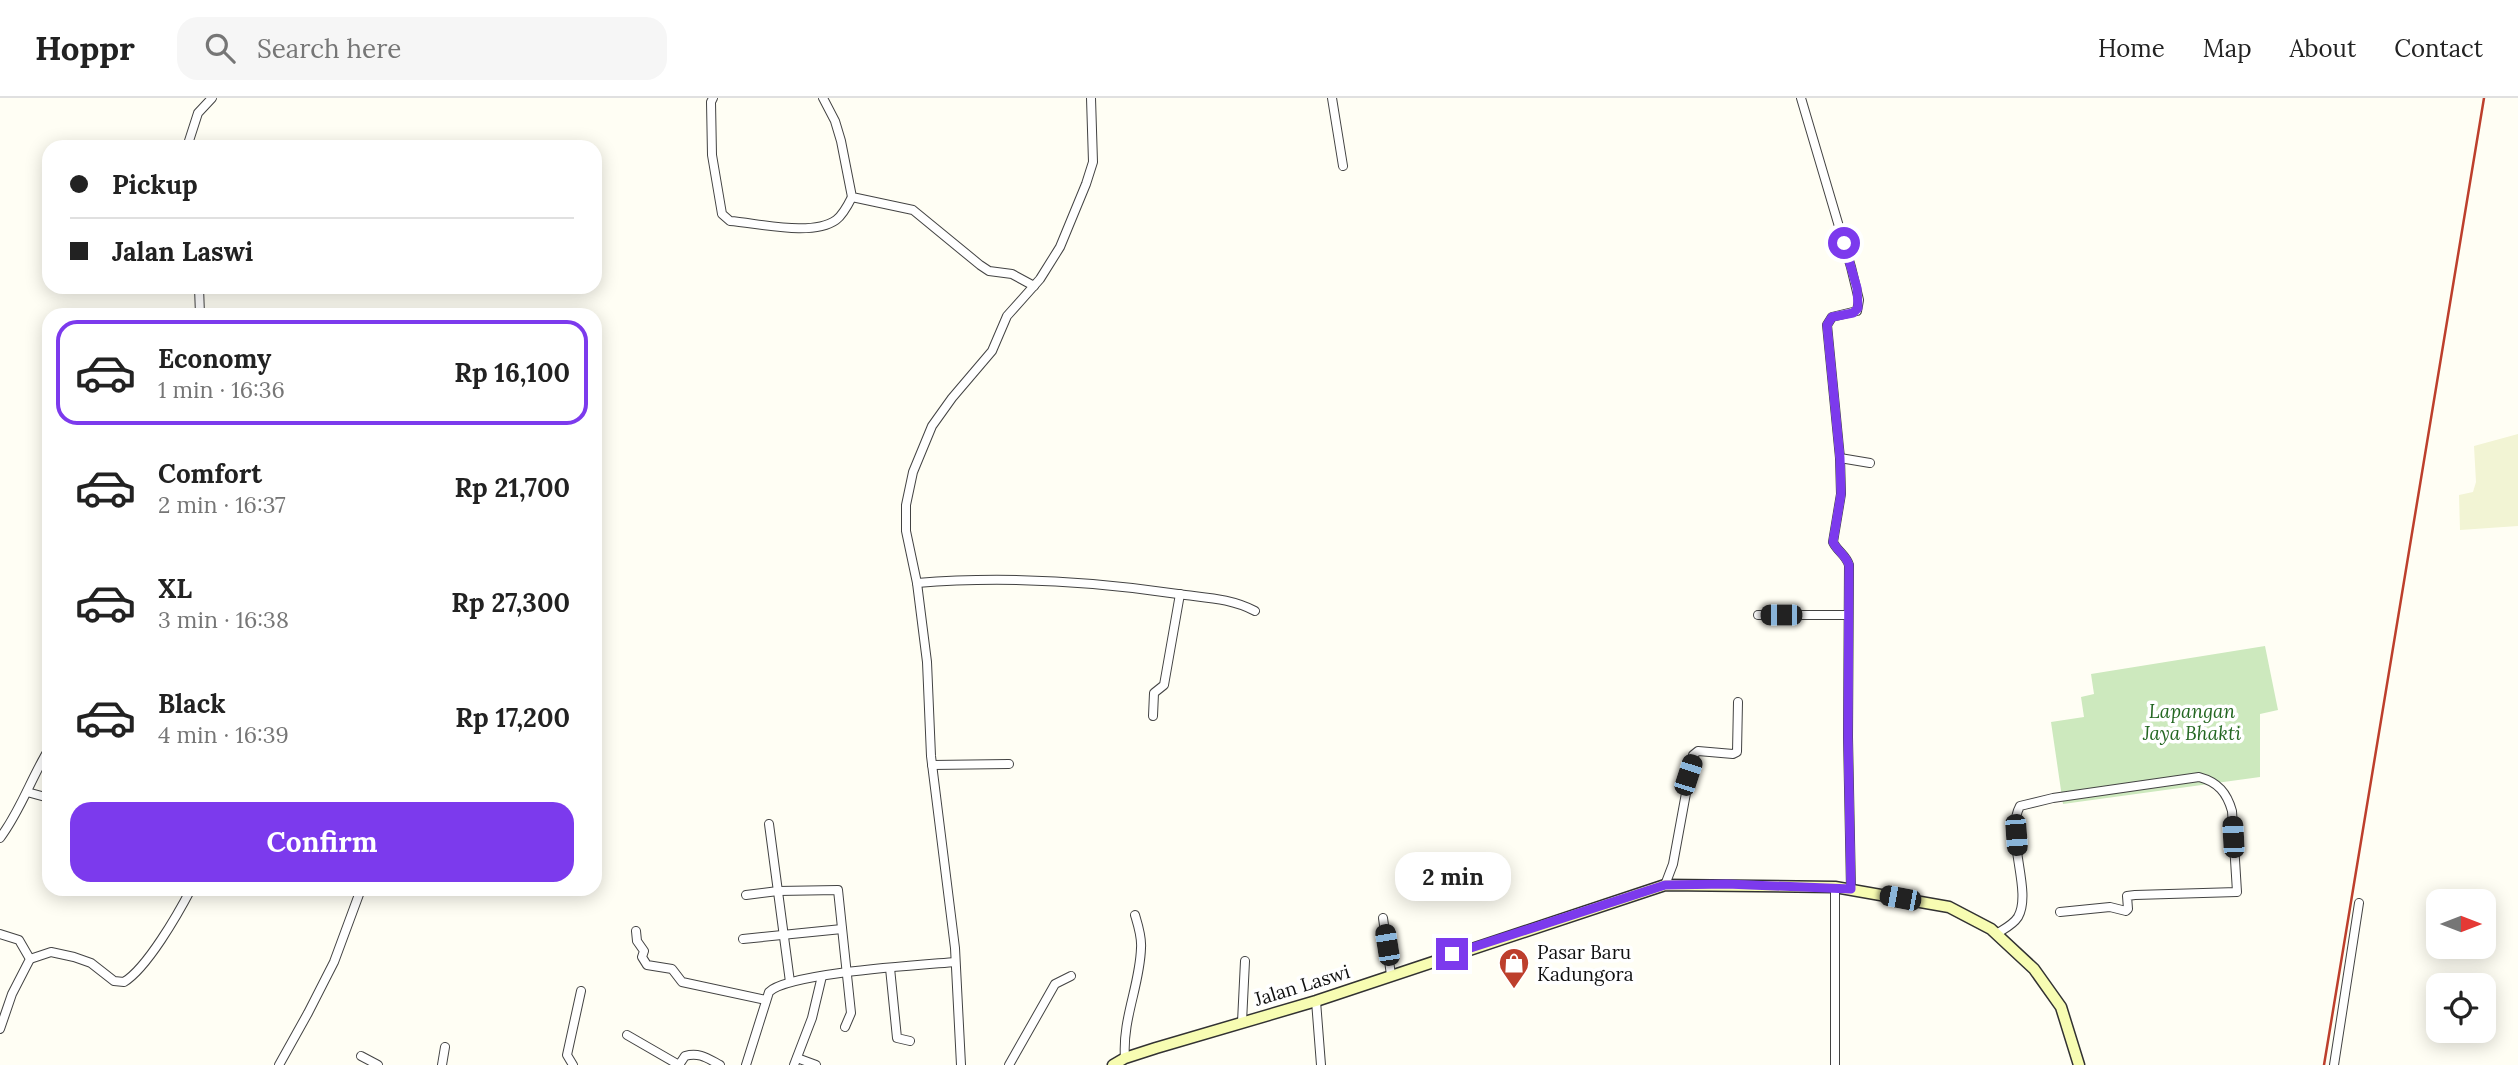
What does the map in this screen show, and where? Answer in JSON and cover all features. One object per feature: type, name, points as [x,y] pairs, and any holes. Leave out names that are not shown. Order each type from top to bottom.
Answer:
[{"type":"street","points":[[189,140],[198,113],[198,98]]},
{"type":"street","points":[[198,113],[212,98]]},
{"type":"street","points":[[713,98],[712,155],[722,214],[730,221],[805,228],[827,225],[839,219],[852,197],[841,141],[835,121],[823,98]]},
{"type":"street","points":[[961,1065],[955,962],[932,765],[927,662],[906,531],[906,505],[913,472],[932,426],[992,351],[1007,316],[1034,286],[1060,247],[1090,173],[1094,147],[1091,98]]},
{"type":"street","points":[[1332,98],[1342,166]]},
{"type":"street","points":[[1801,98],[1851,267],[1858,300],[1857,311],[1832,317],[1827,325],[1840,458],[1841,504],[1833,542],[1849,565],[1851,889]]},
{"type":"street","points":[[852,197],[913,210],[989,271],[1012,274],[1034,286]]},
{"type":"street","points":[[1840,458],[1870,463]]},
{"type":"street","points":[[916,583],[974,579],[1051,581],[1214,597],[1239,602],[1255,611]]},
{"type":"street","points":[[1153,716],[1153,695],[1164,685],[1180,594]]},
{"type":"street","points":[[1758,615],[1848,615]]},
{"type":"street","points":[[1665,885],[1673,864],[1693,754],[1698,751],[1733,754],[1737,752],[1738,702]]},
{"type":"street","points":[[0,838],[10,825],[42,760]]},
{"type":"street","points":[[932,765],[1009,764]]},
{"type":"street","points":[[1996,934],[2013,924],[2022,907],[2016,835],[2017,812],[2020,806],[2053,798],[2199,777],[2219,786],[2232,811],[2237,892],[2135,895],[2127,897],[2126,911],[2110,907],[2060,912]]},
{"type":"street","points":[[27,792],[42,796]]},
{"type":"street","points":[[769,824],[790,982]]},
{"type":"street","name":"Jalan Laswi","points":[[1113,1065],[1125,1058],[1316,1001],[1665,885],[1835,887],[1949,907],[1996,934],[2034,969],[2061,1006],[2079,1065]]},
{"type":"street","points":[[1835,887],[1835,1065]]},
{"type":"street","points":[[746,895],[778,891],[838,890],[851,1013],[845,1027]]},
{"type":"street","points":[[0,1029],[12,994],[30,959],[51,952],[74,957],[91,963],[114,981],[124,982],[141,967],[187,896]]},
{"type":"street","points":[[279,1065],[334,961],[358,896]]},
{"type":"street","points":[[2334,1065],[2359,903]]},
{"type":"street","points":[[1125,1058],[1127,1017],[1142,944],[1135,915]]},
{"type":"street","points":[[1383,918],[1391,975]]},
{"type":"street","points":[[743,939],[842,929]]},
{"type":"street","points":[[636,931],[637,941],[644,951],[642,957],[647,965],[672,970],[682,982],[765,1000]]},
{"type":"street","points":[[0,934],[19,940],[30,959]]},
{"type":"street","points":[[1242,1022],[1245,961]]},
{"type":"street","points":[[748,1064],[765,1000],[773,988],[822,976],[955,962]]},
{"type":"street","points":[[890,968],[897,1038],[910,1041]]},
{"type":"street","points":[[816,1065],[796,1061],[812,1018],[822,976]]},
{"type":"street","points":[[1009,1065],[1055,984],[1071,976]]},
{"type":"street","points":[[573,1065],[566,1055],[581,991]]},
{"type":"street","points":[[1316,1001],[1321,1065]]},
{"type":"street","points":[[626,1035],[679,1065],[684,1056],[692,1054],[699,1054],[720,1065]]},
{"type":"street","points":[[442,1065],[445,1047]]},
{"type":"street","points":[[361,1056],[378,1065]]},
{"type":"green space","points":[[2518,434],[2518,526],[2460,530],[2459,495],[2473,492],[2476,482],[2474,446]]},
{"type":"green space","name":"Lapangan Jaya Bhakti","points":[[2265,646],[2278,710],[2260,714],[2260,777],[2063,804],[2051,722],[2084,717],[2081,697],[2094,694],[2091,674]]},
{"type":"railway","points":[[2324,1065],[2484,98]]},
{"type":"place","name":"Pasar Baru Kadungora","points":[[1514,990]]},
{"type":"route","points":[[1452,954],[1665,885],[1727,884],[1851,889],[1849,565],[1833,542],[1841,494],[1827,325],[1832,317],[1853,313],[1858,308],[1857,288],[1844,243]]}]
